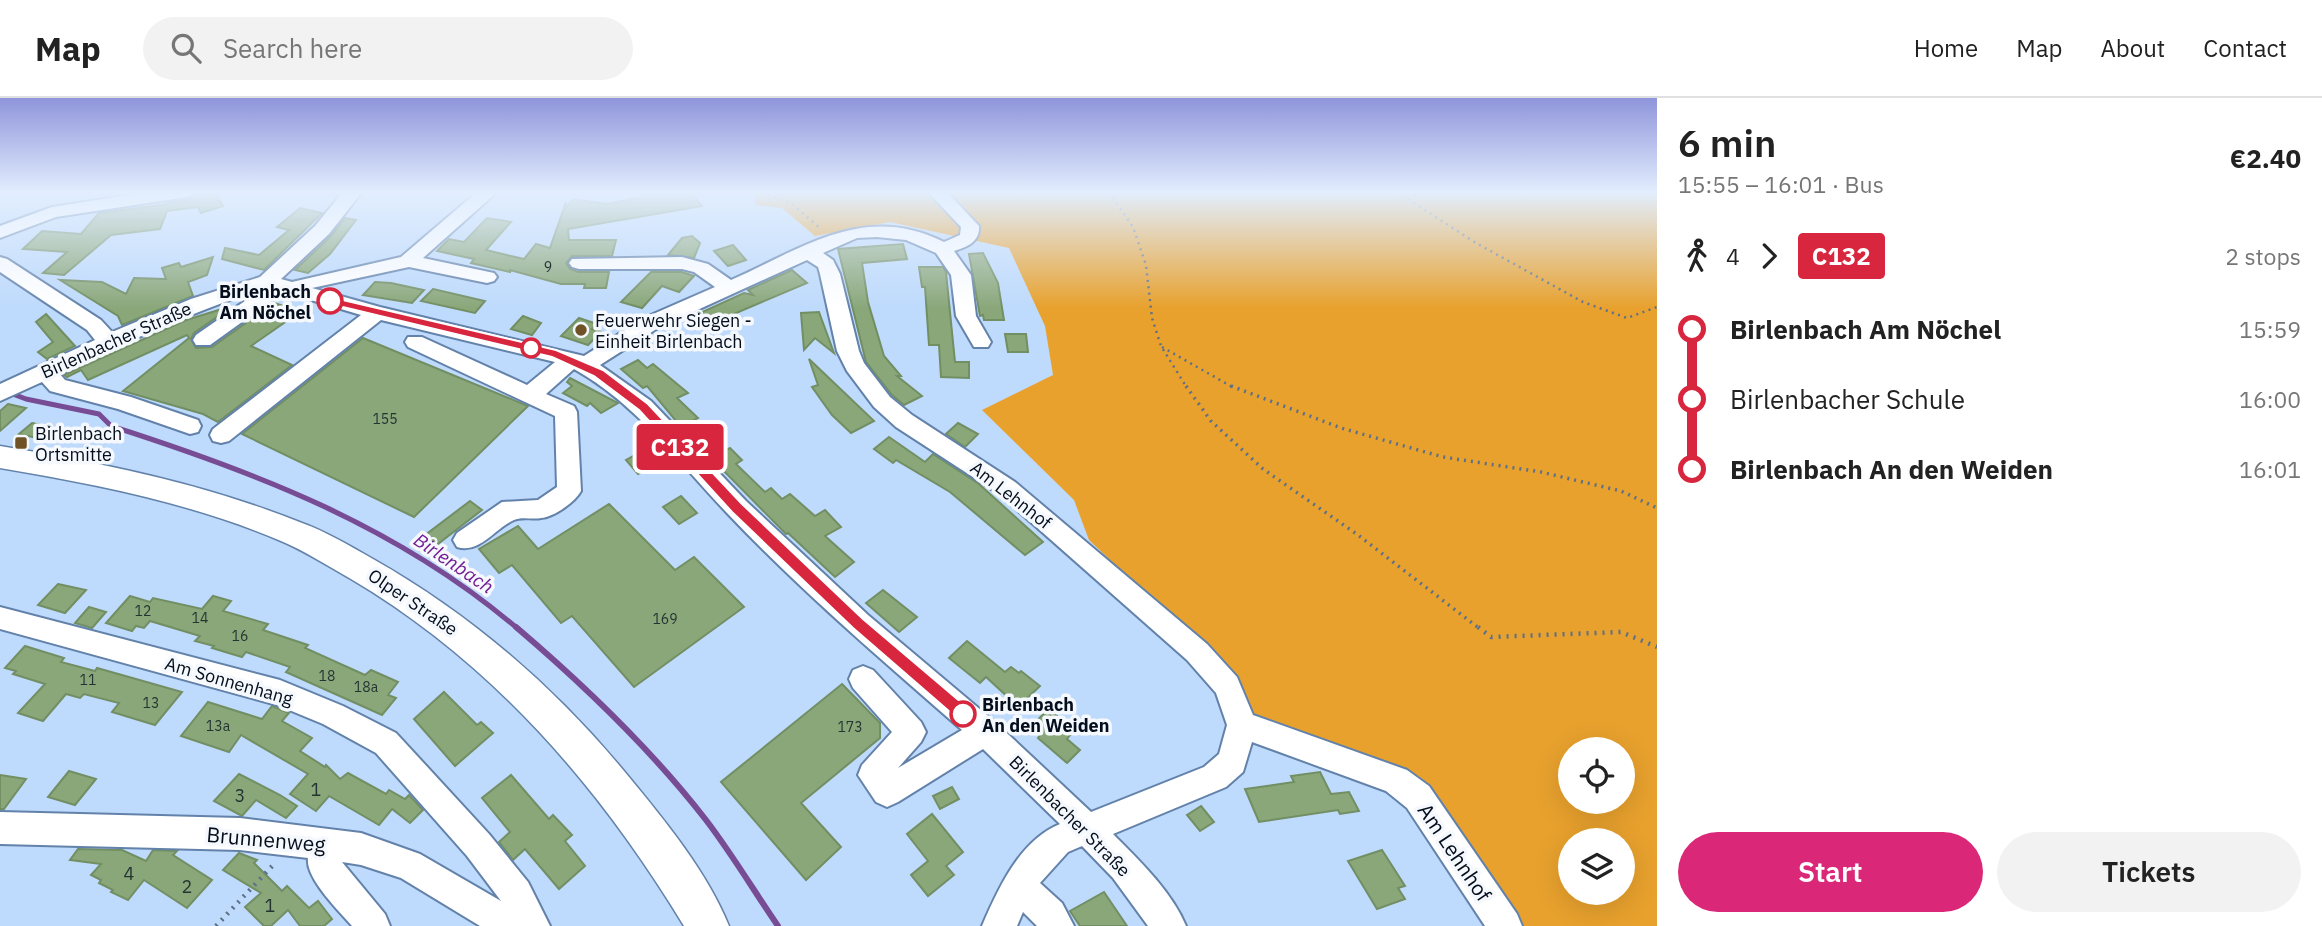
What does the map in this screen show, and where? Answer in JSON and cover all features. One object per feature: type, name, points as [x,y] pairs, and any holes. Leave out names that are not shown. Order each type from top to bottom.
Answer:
[{"type":"main road","name":"Olper Straße","points":[[0,457],[142,484],[257,519],[294,533],[368,571],[438,616],[509,674],[579,745],[635,814],[708,926]]},
{"type":"street","points":[[203,340],[280,285],[322,231]]},
{"type":"street","points":[[280,285],[305,283],[408,261],[443,231]]},
{"type":"street","points":[[530,395],[578,362],[651,323],[833,240],[853,233],[880,231]]},
{"type":"street","points":[[890,231],[922,237],[943,249],[961,275],[967,316],[981,342]]},
{"type":"street","points":[[943,249],[967,240],[970,231]]},
{"type":"street","name":"Am Lehnhof","points":[[809,253],[826,264],[848,351],[855,366],[882,402],[904,421],[1007,488],[1197,652],[1227,686],[1242,725],[1396,780],[1418,797],[1505,926]]},
{"type":"street","points":[[408,261],[487,277]]},
{"type":"street","points":[[0,263],[94,325],[108,341]]},
{"type":"street","points":[[579,263],[682,263],[701,268],[729,288]]},
{"type":"street","name":"Birlenbacher Straße","points":[[8,389],[108,341],[198,303],[280,285],[377,313],[578,362],[643,407],[737,508],[848,614],[985,732],[1087,829],[1124,867],[1169,926]]},
{"type":"street","points":[[221,435],[377,313]]},
{"type":"street","points":[[415,342],[566,412],[569,491],[542,509],[511,509],[466,540]]},
{"type":"street","points":[[45,371],[58,386],[123,403],[190,426]]},
{"type":"street","name":"Am Sonnenhang","points":[[0,618],[280,693],[333,715],[386,743],[478,845],[516,894],[533,926]]},
{"type":"street","points":[[863,679],[911,732],[873,775],[887,792],[985,732]]},
{"type":"street","points":[[999,926],[1019,886],[1036,862],[1057,841],[1215,777],[1232,762],[1242,725]]},
{"type":"street","name":"Brunnenweg","points":[[0,828],[240,834],[361,849],[409,865],[512,926]]},
{"type":"street","points":[[326,845],[323,865],[373,926]]},
{"type":"street","points":[[1019,886],[1050,915],[1057,926]]},
{"type":"path","points":[[823,231],[833,240]]},
{"type":"path","points":[[1134,231],[1146,265],[1152,318],[1161,346],[1171,365],[1211,421],[1263,469],[1358,535],[1491,637],[1621,632],[1657,647]]},
{"type":"path","points":[[1461,231],[1540,279],[1607,315],[1629,318],[1657,307]]},
{"type":"path","points":[[1161,346],[1236,389],[1341,428],[1443,457],[1541,472],[1621,491],[1657,508]]},
{"type":"path","points":[[216,926],[255,884]]},
{"type":"shaded area","points":[[809,231],[844,231],[815,236]]},
{"type":"shaded area","points":[[930,231],[1657,231],[1657,926],[1493,926],[1404,774],[1260,738],[1242,685],[1089,540],[1074,500],[982,410],[1053,375],[1045,326],[1009,248]]},
{"type":"building","points":[[42,231],[81,234],[84,231],[147,231],[111,235],[64,275],[43,273],[67,252],[23,249]]},
{"type":"building","points":[[288,231],[304,231],[264,270],[222,259],[225,248],[259,255]]},
{"type":"building","points":[[335,231],[348,231],[330,254],[308,273],[295,270]]},
{"type":"building","points":[[475,231],[503,231],[486,250],[524,259],[536,244],[550,248],[556,231],[568,231],[569,240],[616,240],[612,256],[572,256],[566,263],[570,269],[578,272],[609,272],[606,288],[584,288],[585,284],[561,284],[471,263],[474,259],[437,251],[449,239],[464,242]]},
{"type":"building","points":[[692,236],[700,243],[694,258],[668,255],[682,238]]},
{"type":"building","points":[[903,244],[907,259],[862,263],[868,302],[884,356],[901,376],[897,376],[922,396],[904,405],[892,395],[866,362],[838,249]]},
{"type":"building","points":[[733,245],[746,260],[728,266],[714,251]]},
{"type":"building","points":[[983,253],[998,283],[1004,320],[984,320],[983,315],[980,316],[969,254]]},
{"type":"building","points":[[213,257],[207,275],[188,282],[193,296],[122,325],[118,316],[60,280],[102,282],[126,294],[134,278],[166,279],[162,268],[179,263],[181,267]]},
{"type":"building","points":[[919,267],[943,267],[946,272],[955,362],[969,362],[969,378],[941,377],[939,345],[929,345],[925,287],[922,287]]},
{"type":"building","points":[[792,270],[807,283],[729,316],[731,318],[713,326],[700,313],[744,293],[753,295],[748,290]]},
{"type":"building","points":[[651,272],[682,272],[694,276],[679,292],[662,286],[642,308],[621,302]]},
{"type":"building","points":[[375,282],[424,290],[412,303],[363,295]]},
{"type":"building","points":[[433,289],[485,301],[475,313],[421,301]]},
{"type":"building","points":[[274,303],[301,311],[251,346],[292,365],[218,422],[203,414],[123,391],[189,338],[187,335],[88,380],[81,370],[67,377],[64,375],[186,320],[222,309],[224,312],[194,333],[191,339],[196,348],[212,347]]},
{"type":"building","points":[[819,312],[834,353],[815,338],[804,350],[801,313]]},
{"type":"building","points":[[46,314],[75,346],[47,359],[38,352],[53,342],[36,322]]},
{"type":"building","points":[[523,316],[541,323],[532,335],[511,329]]},
{"type":"building","name":"Feuerwehr Siegen - Einheit Birlenbach","points":[[579,318],[597,324],[592,329],[601,332],[588,345],[561,336]]},
{"type":"building","points":[[1005,334],[1026,334],[1028,352],[1008,352]]},
{"type":"building","points":[[363,338],[528,406],[414,517],[242,434]]},
{"type":"building","points":[[809,359],[874,421],[851,433],[832,415],[812,387],[818,385]]},
{"type":"building","points":[[638,360],[647,368],[653,364],[688,393],[677,398],[698,418],[681,427],[647,386],[643,388],[621,369]]},
{"type":"building","points":[[570,378],[618,403],[601,413],[590,403],[587,406],[563,393],[572,386],[567,382]]},
{"type":"building","points":[[8,404],[26,408],[0,431],[0,411]]},
{"type":"building","points":[[32,423],[54,428],[41,439],[19,434]]},
{"type":"building","points":[[958,423],[978,434],[965,447],[946,434]]},
{"type":"building","points":[[889,437],[925,462],[933,454],[979,484],[1043,542],[1025,555],[950,492],[896,460],[893,463],[874,449]]},
{"type":"building","points":[[653,445],[672,465],[658,472],[652,467],[638,474],[626,460]]},
{"type":"building","points":[[730,448],[742,460],[736,464],[765,492],[771,488],[782,499],[790,494],[815,516],[825,510],[841,527],[825,536],[854,562],[835,577],[786,534],[711,458]]},
{"type":"building","points":[[681,496],[697,513],[679,524],[663,507]]},
{"type":"building","points":[[470,501],[482,510],[434,547],[420,539]]},
{"type":"building","points":[[609,504],[675,570],[694,557],[744,607],[634,687],[572,616],[561,623],[512,565],[499,573],[479,549],[518,526],[538,549]]},
{"type":"building","points":[[58,584],[86,590],[65,613],[38,605]]},
{"type":"building","points":[[883,590],[917,617],[899,632],[866,603]]},
{"type":"building","points":[[130,596],[150,602],[153,598],[202,609],[213,596],[231,601],[223,611],[268,624],[263,630],[308,645],[305,648],[365,675],[371,670],[398,682],[388,695],[396,698],[382,715],[286,672],[290,667],[246,652],[242,657],[212,648],[214,646],[195,641],[200,636],[150,621],[144,628],[136,626],[132,631],[106,623]]},
{"type":"building","points":[[89,607],[106,612],[92,628],[75,623]]},
{"type":"building","points":[[967,641],[1005,672],[1011,667],[1019,673],[1021,671],[1040,686],[1021,704],[1013,698],[1011,700],[986,677],[980,683],[949,658]]},
{"type":"building","points":[[25,646],[64,658],[61,662],[95,671],[97,668],[182,692],[155,725],[112,712],[119,703],[84,694],[80,698],[66,694],[43,721],[18,713],[45,684],[13,674],[16,671],[5,668]]},
{"type":"building","points":[[842,684],[880,723],[880,738],[801,803],[841,847],[806,880],[721,782]]},
{"type":"building","points":[[444,692],[477,725],[481,722],[493,733],[455,766],[414,719]]},
{"type":"building","points":[[208,702],[262,719],[272,706],[289,713],[282,721],[312,738],[300,751],[325,767],[326,765],[340,779],[348,773],[386,794],[389,790],[405,799],[409,795],[423,810],[410,823],[392,809],[379,825],[329,796],[316,811],[290,794],[308,774],[241,735],[229,752],[181,736]]},
{"type":"building","points":[[1048,709],[1074,730],[1067,739],[1080,750],[1067,763],[1038,738],[1040,735],[1031,727]]},
{"type":"building","points":[[69,771],[96,779],[75,805],[48,797]]},
{"type":"building","points":[[1320,772],[1331,794],[1349,792],[1359,811],[1340,814],[1338,810],[1259,822],[1245,789],[1294,782],[1291,776]]},
{"type":"building","points":[[239,774],[297,806],[286,818],[256,800],[242,816],[214,801]]},
{"type":"building","points":[[0,775],[26,779],[4,809],[0,809]]},
{"type":"building","points":[[511,775],[549,819],[553,815],[572,835],[565,841],[585,866],[559,889],[525,849],[513,860],[499,842],[510,832],[482,798]]},
{"type":"building","points":[[952,787],[959,799],[940,809],[933,796]]},
{"type":"building","points":[[1201,806],[1214,822],[1200,831],[1187,815]]},
{"type":"building","points":[[932,814],[963,852],[946,866],[954,875],[928,896],[911,875],[928,861],[907,834]]},
{"type":"building","points":[[78,849],[122,850],[146,861],[153,850],[177,851],[173,855],[212,880],[187,908],[144,880],[128,900],[111,892],[113,890],[99,883],[101,880],[91,875],[101,864],[70,860]]},
{"type":"building","points":[[1382,850],[1405,886],[1398,888],[1405,899],[1377,909],[1348,861]]},
{"type":"building","points":[[239,853],[257,860],[254,863],[282,891],[287,886],[309,908],[318,901],[332,919],[324,926],[300,926],[288,910],[271,926],[264,926],[245,907],[261,893],[223,870]]},
{"type":"building","points":[[1104,892],[1127,926],[1080,926],[1070,911]]},
{"type":"waterway","name":"Birlenbach","points":[[0,389],[26,399],[99,414],[111,426],[220,463],[325,507],[376,532],[425,561],[518,629]]},
{"type":"waterway","name":"Birlenbach","points":[[516,627],[591,695],[663,768],[716,833],[778,926]]},
{"type":"bus line","name":"C132","points":[[330,301],[556,354],[598,373],[643,407],[737,508],[858,623],[963,714]]},
{"type":"place","name":"Birlenbach Am Nöchel","points":[[330,301]]},
{"type":"place","name":"Feuerwehr Siegen - Einheit Birlenbach","points":[[581,330]]},
{"type":"place","name":"Birlenbach Ortsmitte","points":[[21,443]]},
{"type":"place","name":"Birlenbach An den Weiden","points":[[963,714]]}]
